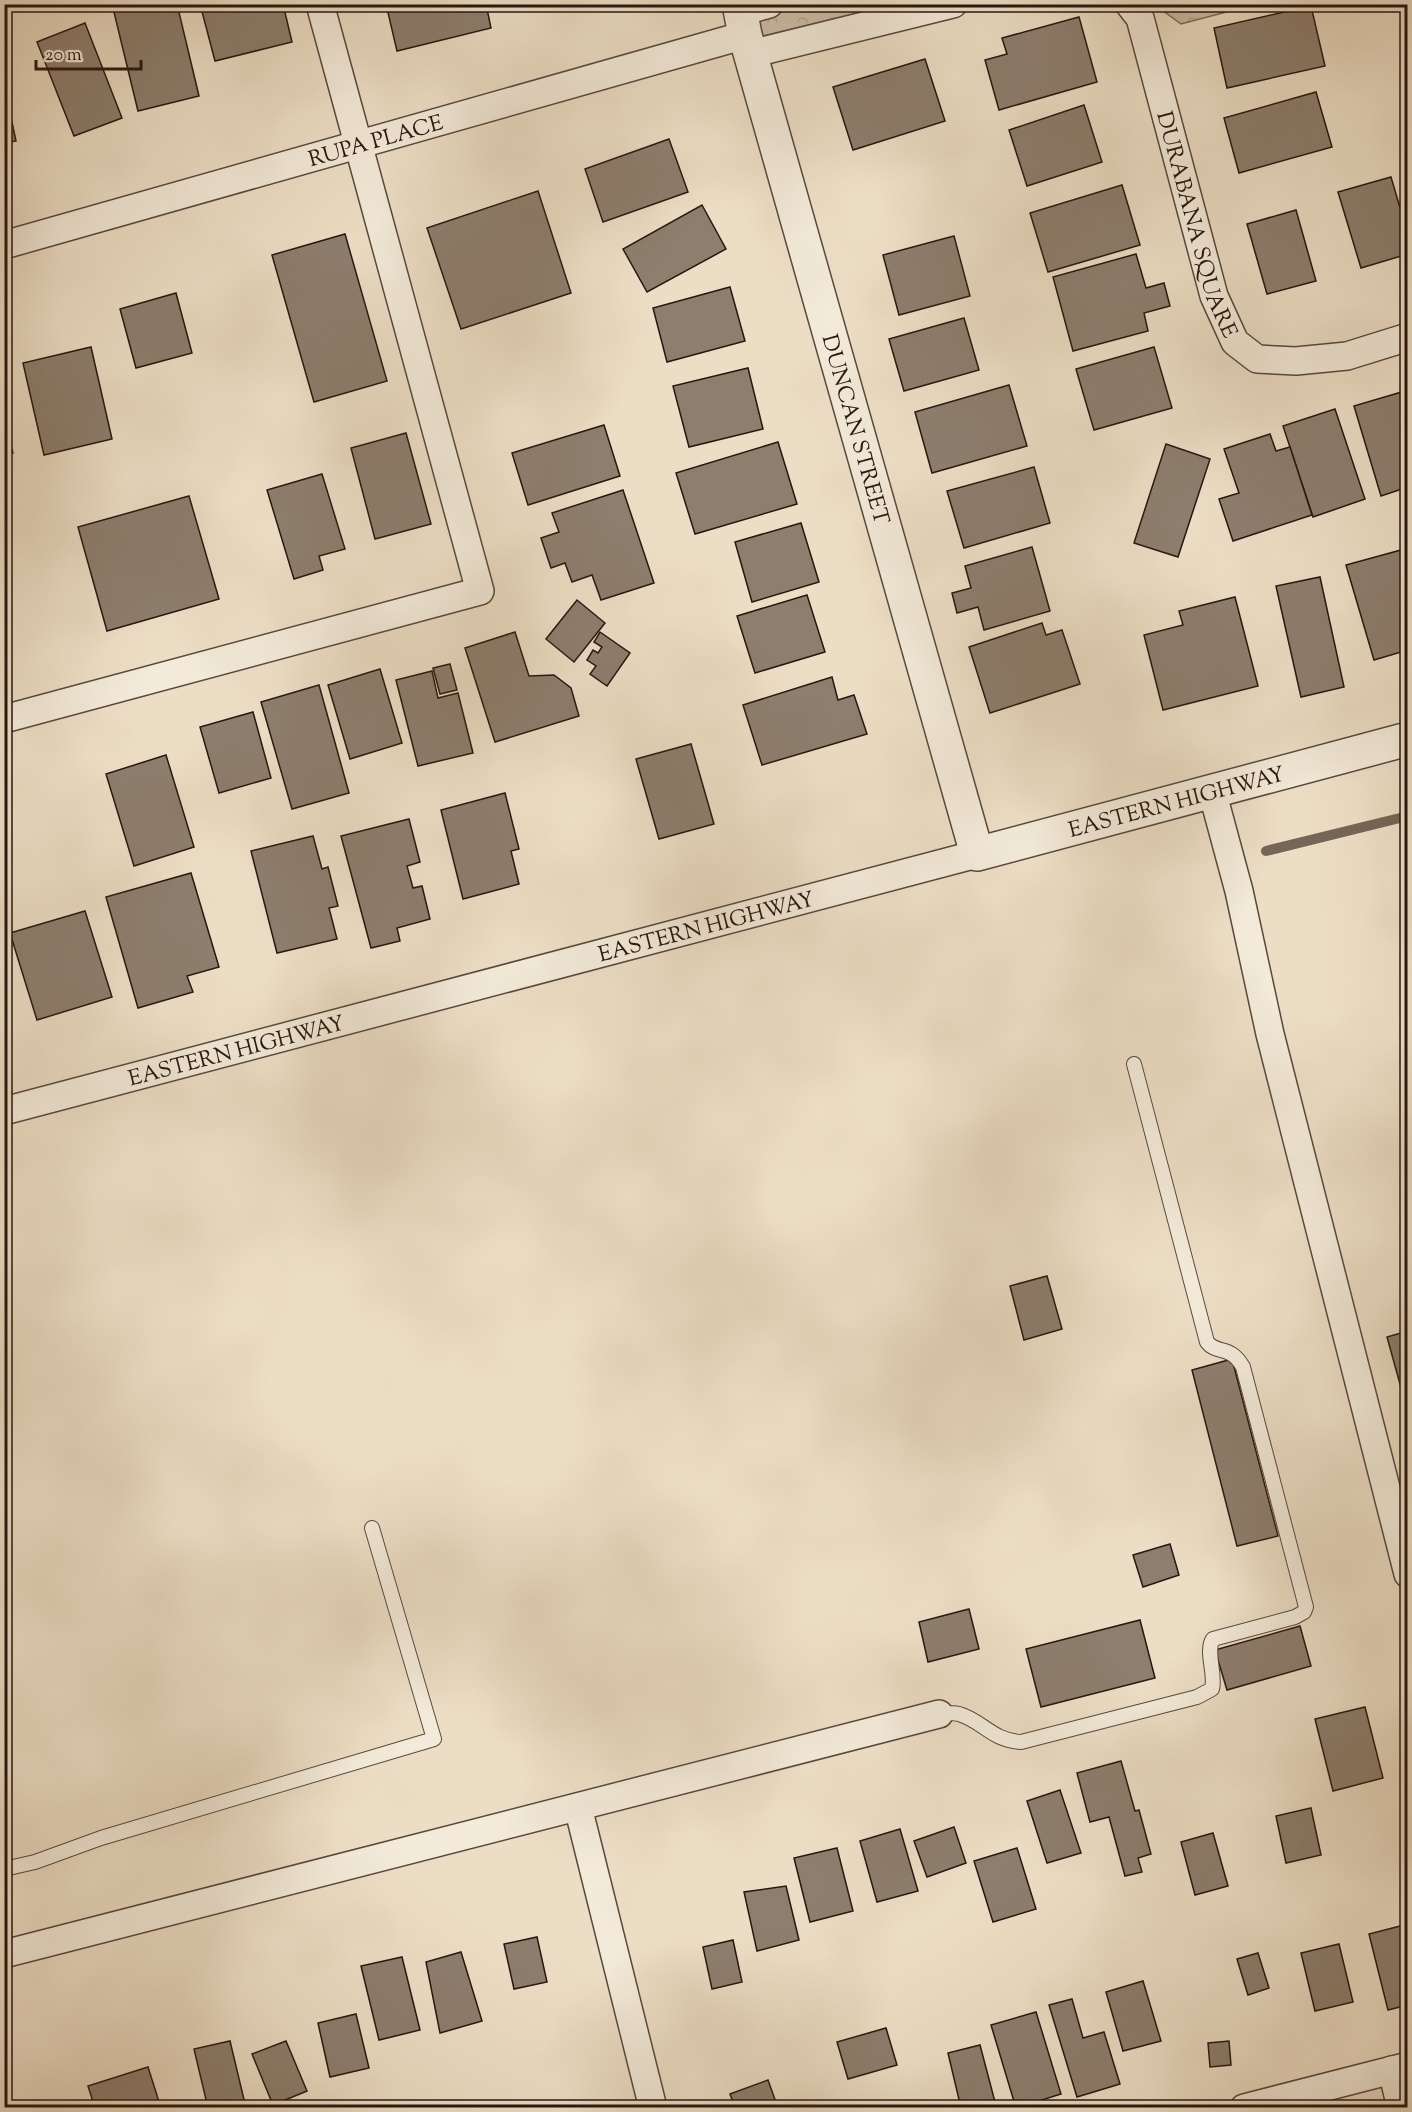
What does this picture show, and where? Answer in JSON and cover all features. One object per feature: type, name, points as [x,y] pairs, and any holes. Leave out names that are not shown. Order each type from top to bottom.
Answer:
[{"type":"street","points":[[4,719],[480,591],[320,4]]},
{"type":"street","points":[[749,22],[953,4]]},
{"type":"street","name":"DURABANA SQUARE","points":[[1129,4],[1140,18],[1214,297],[1235,342],[1257,359],[1296,361],[1347,356],[1407,337]]},
{"type":"street","name":"RUPA PLACE","points":[[4,245],[358,145],[749,22]]},
{"type":"street","name":"DUNCAN STREET","points":[[749,22],[977,854]]},
{"type":"street","name":"EASTERN HIGHWAY","points":[[4,1112],[1407,739]]},
{"type":"street","points":[[1212,791],[1239,891],[1270,1034],[1407,1574]]},
{"type":"street","points":[[4,1954],[939,1714]]},
{"type":"street","points":[[578,1807],[653,2108]]},
{"type":"street","points":[[1244,2108],[1400,2068],[1401,2108]]},
{"type":"lane","points":[[939,1714],[956,1713],[997,1737],[1021,1742],[1197,1697],[1212,1689],[1214,1677],[1209,1646],[1213,1640],[1295,1617],[1304,1612],[1306,1607],[1243,1367],[1232,1353],[1212,1347],[1208,1342],[1134,1064]]},
{"type":"lane","points":[[4,1869],[35,1862],[101,1838],[434,1739],[372,1528]]},
{"type":"green space","points":[[750,4],[925,5],[759,43]]},
{"type":"green space","points":[[1155,5],[1253,5],[1181,24]]},
{"type":"building","points":[[112,4],[177,4],[199,96],[138,111]]},
{"type":"building","points":[[200,4],[283,4],[292,42],[215,61]]},
{"type":"building","points":[[386,4],[486,4],[491,28],[397,51]]},
{"type":"building","points":[[1311,6],[1325,66],[1227,88],[1214,28]]},
{"type":"building","points":[[1079,17],[1097,82],[999,110],[985,60],[1007,54],[1002,38]]},
{"type":"building","points":[[85,23],[122,118],[74,136],[37,42]]},
{"type":"building","points":[[925,59],[945,121],[853,150],[833,87]]},
{"type":"building","points":[[4,85],[16,141],[4,143]]},
{"type":"building","points":[[1316,92],[1332,147],[1239,173],[1224,118]]},
{"type":"building","points":[[1084,105],[1102,162],[1027,186],[1009,130]]},
{"type":"building","points":[[669,139],[688,192],[603,222],[585,169]]},
{"type":"building","points":[[1391,177],[1408,235],[1408,254],[1361,268],[1338,192]]},
{"type":"building","points":[[1122,185],[1140,245],[1048,272],[1030,213]]},
{"type":"building","points":[[538,191],[571,293],[461,329],[427,228]]},
{"type":"building","points":[[702,205],[726,249],[647,292],[623,249]]},
{"type":"building","points":[[1296,210],[1316,281],[1267,294],[1247,224]]},
{"type":"building","points":[[345,234],[387,381],[314,402],[272,255]]},
{"type":"building","points":[[954,236],[970,296],[899,315],[883,255]]},
{"type":"building","points":[[1136,254],[1146,288],[1164,283],[1170,306],[1144,313],[1148,331],[1073,351],[1053,277]]},
{"type":"building","points":[[730,287],[745,341],[667,362],[653,308]]},
{"type":"building","points":[[176,293],[192,353],[136,368],[120,309]]},
{"type":"building","points":[[964,318],[979,370],[904,391],[889,339]]},
{"type":"building","points":[[91,347],[112,439],[44,455],[23,363]]},
{"type":"building","points":[[1154,347],[1172,408],[1094,430],[1076,369]]},
{"type":"building","points":[[748,368],[763,429],[689,447],[673,386]]},
{"type":"building","points":[[1009,385],[1027,446],[932,473],[915,412]]},
{"type":"building","points":[[1405,391],[1408,400],[1408,487],[1381,496],[1354,406]]},
{"type":"building","points":[[1335,409],[1365,499],[1313,517],[1283,426]]},
{"type":"building","points":[[4,421],[13,453],[4,455]]},
{"type":"building","points":[[604,425],[620,476],[528,505],[512,453]]},
{"type":"building","points":[[406,433],[431,524],[375,539],[351,448]]},
{"type":"building","points":[[1270,434],[1276,451],[1290,447],[1312,515],[1233,541],[1219,499],[1239,493],[1224,449]]},
{"type":"building","points":[[778,442],[797,504],[695,534],[676,473]]},
{"type":"building","points":[[1166,444],[1210,459],[1178,557],[1134,543]]},
{"type":"building","points":[[1034,467],[1050,523],[964,548],[947,491]]},
{"type":"building","points":[[322,474],[345,549],[319,556],[323,570],[294,579],[267,490]]},
{"type":"building","points":[[623,490],[654,583],[601,600],[592,575],[572,582],[565,563],[551,568],[541,538],[559,532],[552,513]]},
{"type":"building","points":[[189,496],[219,599],[107,631],[78,527]]},
{"type":"building","points":[[801,523],[819,582],[752,602],[735,542]]},
{"type":"building","points":[[1032,547],[1050,611],[984,630],[978,607],[957,613],[952,593],[971,588],[965,566]]},
{"type":"building","points":[[1401,550],[1408,571],[1408,650],[1374,660],[1346,565]]},
{"type":"building","points":[[1320,577],[1344,687],[1301,697],[1276,586]]},
{"type":"building","points":[[807,595],[825,652],[755,673],[737,616]]},
{"type":"building","points":[[1235,597],[1258,686],[1163,710],[1144,635],[1183,625],[1179,611]]},
{"type":"building","points":[[577,600],[605,623],[574,662],[546,639]]},
{"type":"building","points":[[1042,623],[1046,635],[1062,630],[1080,684],[990,713],[969,647]]},
{"type":"building","points":[[515,632],[529,676],[554,675],[571,688],[579,716],[495,742],[465,648]]},
{"type":"building","points":[[600,632],[630,653],[607,686],[590,674],[596,666],[587,660],[593,650],[598,653],[602,647],[594,642]]},
{"type":"building","points":[[450,664],[457,690],[440,694],[433,668]]},
{"type":"building","points":[[380,669],[402,743],[350,759],[328,685]]},
{"type":"building","points":[[432,671],[438,698],[458,693],[473,753],[418,766],[396,680]]},
{"type":"building","points":[[832,677],[838,700],[854,695],[867,734],[762,765],[743,705]]},
{"type":"building","points":[[319,685],[349,793],[292,809],[261,702]]},
{"type":"building","points":[[253,712],[271,778],[219,793],[200,727]]},
{"type":"building","points":[[691,744],[714,824],[659,839],[636,759]]},
{"type":"building","points":[[166,755],[194,847],[134,866],[106,774]]},
{"type":"building","points":[[505,793],[519,849],[511,851],[519,884],[463,899],[441,810]]},
{"type":"building","points":[[409,819],[420,862],[407,866],[413,888],[422,886],[430,919],[397,928],[400,941],[371,948],[341,836]]},
{"type":"building","points":[[313,836],[322,869],[328,867],[338,906],[329,908],[337,939],[277,953],[251,851]]},
{"type":"building","points":[[191,873],[219,967],[187,976],[193,992],[138,1008],[106,897]]},
{"type":"building","points":[[85,911],[112,997],[37,1020],[10,933]]},
{"type":"building","points":[[1047,1276],[1062,1329],[1024,1340],[1010,1286]]},
{"type":"building","points":[[1408,1331],[1408,1413],[1387,1337]]},
{"type":"building","points":[[1232,1359],[1278,1536],[1237,1546],[1192,1370]]},
{"type":"building","points":[[1170,1544],[1179,1575],[1143,1587],[1133,1555]]},
{"type":"building","points":[[969,1609],[979,1649],[928,1662],[919,1622]]},
{"type":"building","points":[[1140,1620],[1155,1678],[1041,1707],[1026,1649]]},
{"type":"building","points":[[1300,1626],[1311,1666],[1227,1690],[1215,1650]]},
{"type":"building","points":[[1365,1707],[1383,1778],[1333,1791],[1315,1719]]},
{"type":"building","points":[[1121,1761],[1135,1811],[1139,1810],[1151,1854],[1138,1858],[1142,1872],[1125,1876],[1109,1817],[1090,1822],[1077,1773]]},
{"type":"building","points":[[1060,1790],[1081,1853],[1047,1863],[1027,1801]]},
{"type":"building","points":[[1311,1808],[1321,1855],[1286,1863],[1276,1816]]},
{"type":"building","points":[[954,1827],[966,1863],[927,1877],[914,1841]]},
{"type":"building","points":[[900,1829],[918,1891],[877,1902],[860,1841]]},
{"type":"building","points":[[1213,1833],[1228,1886],[1195,1895],[1181,1842]]},
{"type":"building","points":[[837,1848],[853,1911],[810,1922],[794,1858]]},
{"type":"building","points":[[1017,1848],[1036,1909],[993,1922],[974,1861]]},
{"type":"building","points":[[786,1886],[799,1940],[757,1951],[744,1892]]},
{"type":"building","points":[[1408,1924],[1408,2005],[1388,2010],[1369,1934]]},
{"type":"building","points":[[537,1937],[547,1982],[514,1989],[504,1944]]},
{"type":"building","points":[[733,1940],[742,1982],[712,1989],[703,1947]]},
{"type":"building","points":[[1339,1944],[1353,2002],[1315,2011],[1301,1953]]},
{"type":"building","points":[[461,1952],[482,2021],[440,2033],[426,1962]]},
{"type":"building","points":[[1258,1953],[1269,1988],[1248,1995],[1237,1959]]},
{"type":"building","points":[[402,1957],[420,2030],[379,2040],[361,1966]]},
{"type":"building","points":[[1143,1981],[1161,2041],[1123,2051],[1106,1992]]},
{"type":"building","points":[[1072,1999],[1083,2038],[1104,2032],[1120,2084],[1077,2097],[1049,2005]]},
{"type":"building","points":[[1036,2012],[1061,2094],[1016,2108],[991,2025]]},
{"type":"building","points":[[356,2014],[369,2068],[330,2077],[318,2023]]},
{"type":"building","points":[[886,2028],[897,2065],[848,2079],[837,2042]]},
{"type":"building","points":[[230,2041],[246,2108],[208,2108],[194,2049]]},
{"type":"building","points":[[286,2041],[307,2091],[273,2105],[252,2054]]},
{"type":"building","points":[[1229,2041],[1231,2065],[1210,2067],[1208,2043]]},
{"type":"building","points":[[980,2045],[995,2102],[972,2108],[961,2108],[948,2053]]},
{"type":"building","points":[[148,2067],[161,2108],[95,2108],[88,2086]]},
{"type":"building","points":[[768,2080],[778,2108],[735,2108],[730,2094]]},
{"type":"waterway","points":[[1266,851],[1408,816]]}]
